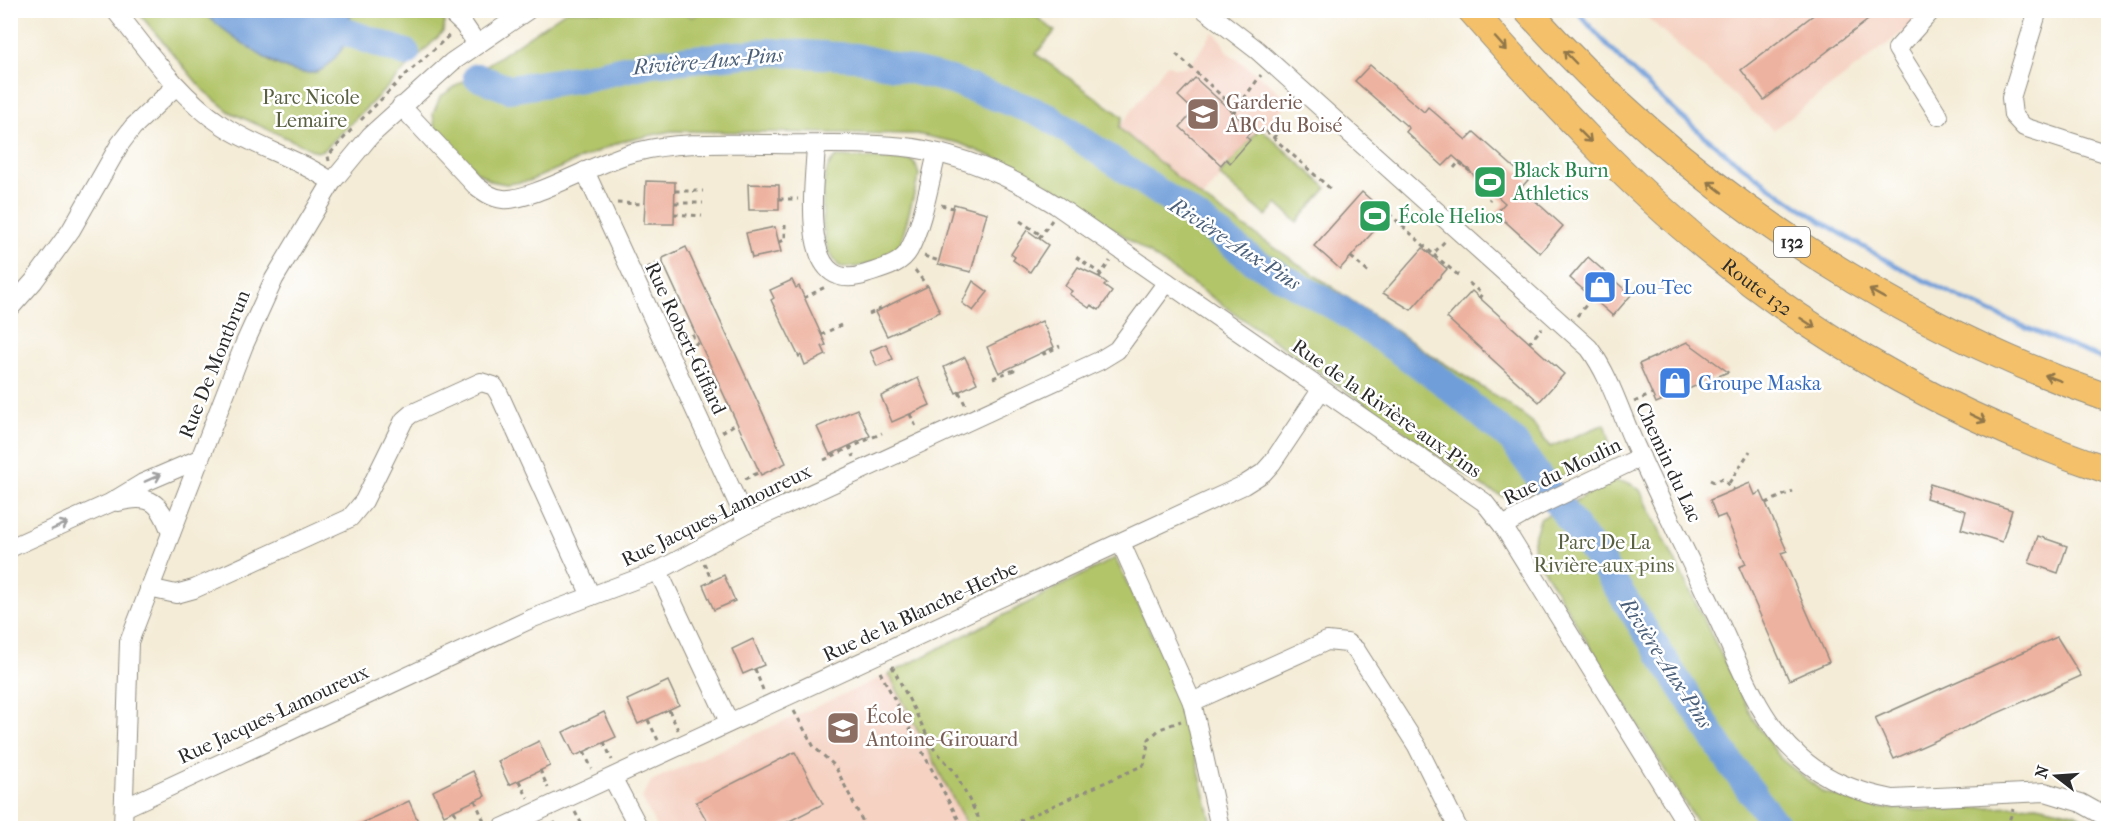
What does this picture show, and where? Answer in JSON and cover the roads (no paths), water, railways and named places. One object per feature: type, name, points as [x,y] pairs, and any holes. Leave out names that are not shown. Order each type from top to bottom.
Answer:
[{"type":"highway","name":"Route 132","points":[[1471,10],[1599,150],[1702,244],[1766,293],[1852,351],[1936,397],[2037,444],[2109,470]]},
{"type":"highway","name":"132","points":[[1527,10],[1599,87],[1656,139],[1723,193],[1782,236],[1850,278],[1939,328],[2013,362],[2109,398]]},
{"type":"street","points":[[115,10],[176,86],[223,126],[308,167],[332,182]]},
{"type":"street","points":[[448,10],[464,25],[477,44]]},
{"type":"street","name":"Rue De Montbrun","points":[[123,828],[129,642],[244,345],[274,279],[332,182],[369,136],[401,106],[477,44],[528,10]]},
{"type":"street","name":"Chemin du Lac","points":[[1205,10],[1257,50],[1589,348],[1603,372],[1758,702],[1785,743],[1814,769],[1833,781],[1856,790],[1893,799],[2045,792],[2081,802],[2109,818]]},
{"type":"street","points":[[1932,10],[1898,49],[1940,116]]},
{"type":"street","points":[[2038,10],[2011,99],[2013,115],[2024,127],[2109,154]]},
{"type":"street","points":[[10,308],[71,230],[120,144],[133,127],[176,86]]},
{"type":"street","name":"Rue de la Rivière-aux-Pins","points":[[401,106],[475,185],[496,198],[515,198],[618,157],[658,148],[733,144],[894,146],[937,153],[992,170],[1024,186],[1056,204],[1484,502],[1503,526],[1689,828]]},
{"type":"street","points":[[816,145],[814,220],[816,245],[821,261],[830,272],[855,278],[893,265],[909,249],[937,153]]},
{"type":"street","name":"Rue Robert-Giffard","points":[[585,171],[747,524]]},
{"type":"street","name":"Rue Jacques-Lamoureux","points":[[124,808],[533,618],[658,571],[747,524],[1108,357],[1126,339],[1167,282]]},
{"type":"street","points":[[149,588],[176,594],[194,589],[350,518],[363,501],[404,420],[473,385],[488,383],[494,386],[499,394],[591,596]]},
{"type":"street","name":"Rue de la Blanche-Herbe","points":[[494,826],[729,722],[1244,485],[1263,473],[1321,390]]},
{"type":"street","name":"Rue du Moulin","points":[[1503,526],[1538,506],[1641,457]]},
{"type":"street","points":[[10,548],[110,503],[143,483],[199,459]]},
{"type":"street","points":[[110,503],[136,499],[154,502],[160,507],[171,533]]},
{"type":"street","points":[[1121,543],[1192,702],[1220,828]]},
{"type":"street","points":[[658,571],[729,722]]},
{"type":"street","points":[[1192,702],[1327,641],[1347,644],[1356,650],[1417,746],[1458,828]]},
{"type":"street","points":[[614,771],[639,828]]},
{"type":"water","points":[[349,10],[349,27],[341,51],[323,69],[308,73],[275,64],[200,11]]},
{"type":"waterway","name":"Rivière-Aux-Pins","points":[[298,10],[315,21],[406,53]]},
{"type":"waterway","points":[[1576,10],[1609,47],[1682,117],[1720,149],[1801,208],[1886,260],[1939,288],[2105,360]]},
{"type":"waterway","name":"Rivière-Aux-Pins","points":[[477,77],[509,89],[589,77],[651,63],[769,52],[856,57],[947,79],[1045,115],[1199,219],[1254,261],[1341,310],[1439,379],[1512,440],[1604,567],[1733,767],[1778,828]]},
{"type":"place","name":"Garderie ABC du Boisé","points":[[1203,114]]},
{"type":"place","name":"Black Burn Athletics","points":[[1490,182]]},
{"type":"place","name":"École Helios","points":[[1375,216]]},
{"type":"place","name":"Lou-Tec","points":[[1600,287]]},
{"type":"place","name":"Groupe Maska","points":[[1675,383]]},
{"type":"place","name":"École Antoine-Girouard","points":[[843,728]]},
{"type":"park label","name":"Parc Nicole Lemaire","points":[[311,108]]},
{"type":"park label","name":"Parc De La Rivière-aux-pins","points":[[1604,554]]}]
